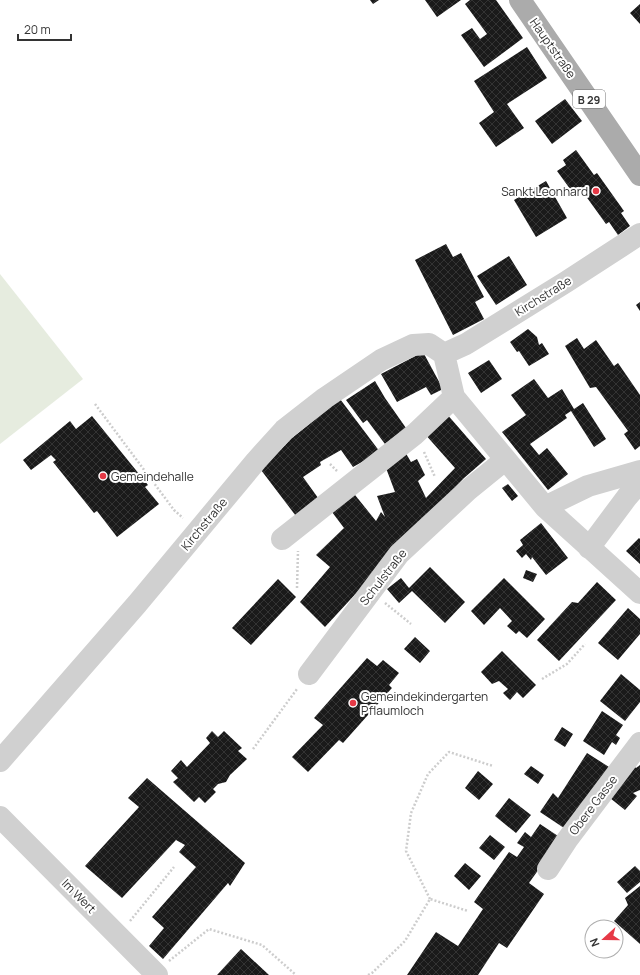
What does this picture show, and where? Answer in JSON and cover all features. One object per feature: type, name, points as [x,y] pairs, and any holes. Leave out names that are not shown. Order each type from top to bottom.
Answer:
[{"type":"main road","name":"Hauptstraße","points":[[520,0],[640,175]]},
{"type":"street","name":"Kirchstraße","points":[[0,761],[137,604],[256,461],[284,430],[325,398],[381,360],[413,345],[429,344],[444,354],[466,344],[640,234]]},
{"type":"street","points":[[444,354],[454,397],[505,460],[545,507],[640,593]]},
{"type":"street","points":[[291,533],[415,434],[454,397]]},
{"type":"street","name":"Schulstraße","points":[[309,674],[399,554],[468,490],[505,460]]},
{"type":"street","points":[[545,507],[588,486],[640,471]]},
{"type":"street","points":[[589,548],[640,482]]},
{"type":"street","name":"Obere Gasse","points":[[548,869],[640,743]]},
{"type":"street","name":"Im Wert","points":[[0,817],[156,974]]},
{"type":"path","points":[[96,404],[174,510],[198,532]]},
{"type":"path","points":[[415,434],[435,477]]},
{"type":"path","points":[[291,533],[297,588]]},
{"type":"path","points":[[371,591],[411,624]]},
{"type":"path","points":[[542,679],[567,664],[585,644]]},
{"type":"path","points":[[254,749],[309,674]]},
{"type":"path","points":[[468,911],[430,899],[406,851],[412,813],[428,774],[449,752],[492,766]]},
{"type":"path","points":[[118,936],[174,867]]},
{"type":"path","points":[[368,975],[372,973],[405,941],[430,899]]},
{"type":"path","points":[[156,974],[209,929],[262,945],[296,975]]},
{"type":"shaded area","points":[[0,274],[83,379],[0,444]]},
{"type":"building","points":[[370,0],[379,0],[373,4]]},
{"type":"building","points":[[425,0],[461,0],[437,17]]},
{"type":"building","points":[[470,0],[496,0],[523,38],[484,67],[461,35],[472,28],[480,39],[487,34],[465,4]]},
{"type":"building","points":[[640,4],[640,24],[630,13]]},
{"type":"building","points":[[527,47],[547,78],[507,104],[524,128],[496,147],[479,123],[494,112],[474,81]]},
{"type":"building","points":[[565,99],[582,121],[552,144],[535,121]]},
{"type":"building","name":"Sankt Leonhard","points":[[576,150],[594,175],[597,173],[624,211],[621,213],[630,226],[618,235],[609,222],[606,224],[580,188],[573,193],[557,171],[566,165],[563,160]]},
{"type":"building","points":[[546,181],[567,218],[536,237],[514,200]]},
{"type":"building","points":[[446,244],[453,257],[461,253],[484,297],[475,302],[484,319],[453,335],[415,260]]},
{"type":"building","points":[[509,256],[527,285],[496,305],[477,276]]},
{"type":"building","points":[[640,302],[640,311],[636,305]]},
{"type":"building","points":[[528,329],[537,337],[539,345],[542,343],[549,354],[529,366],[519,351],[517,352],[510,342]]},
{"type":"building","points":[[577,338],[584,349],[596,340],[614,366],[618,363],[640,395],[640,446],[635,450],[624,434],[628,431],[596,387],[590,388],[565,346]]},
{"type":"building","points":[[423,352],[443,389],[431,395],[426,387],[397,402],[381,374]]},
{"type":"building","points":[[489,360],[502,379],[481,393],[468,373]]},
{"type":"building","points":[[534,379],[548,398],[562,389],[574,409],[583,403],[606,439],[594,447],[571,411],[565,415],[567,418],[530,444],[539,455],[547,448],[568,474],[548,490],[502,432],[526,415],[511,395]]},
{"type":"building","points":[[375,381],[406,428],[385,444],[367,420],[363,423],[346,400]]},
{"type":"building","points":[[340,399],[380,452],[353,467],[341,450],[320,462],[321,465],[303,477],[321,502],[299,520],[261,470],[292,438]]},
{"type":"building","points":[[446,413],[486,459],[464,478],[432,511],[325,627],[300,602],[330,567],[316,555],[344,528],[329,508],[351,490],[376,521],[381,512],[385,517],[377,496],[395,492],[386,468],[404,450],[411,462],[417,459],[425,475],[418,481],[426,498],[455,468],[424,433]]},
{"type":"building","name":"Gemeindehalle","points":[[92,416],[148,485],[145,487],[159,504],[117,537],[97,511],[94,513],[53,462],[56,460],[51,455],[31,470],[23,460],[70,421],[76,429]]},
{"type":"building","points":[[508,484],[518,496],[512,501],[502,488]]},
{"type":"building","points":[[541,523],[568,558],[546,575],[532,557],[531,560],[526,554],[522,558],[516,551],[523,545],[520,540]]},
{"type":"building","points":[[639,538],[640,539],[640,564],[626,551]]},
{"type":"building","points":[[430,567],[465,602],[445,623],[412,591],[399,603],[387,589],[401,578],[409,588]]},
{"type":"building","points":[[526,570],[537,574],[533,582],[523,578]]},
{"type":"building","points":[[504,578],[545,619],[527,638],[519,631],[516,634],[507,626],[512,621],[500,608],[484,625],[471,611]]},
{"type":"building","points":[[278,579],[296,597],[251,645],[232,628]]},
{"type":"building","points":[[597,582],[616,600],[559,661],[537,640],[572,602],[578,603]]},
{"type":"building","points":[[628,608],[640,619],[640,634],[618,660],[598,643]]},
{"type":"building","points":[[415,637],[430,651],[420,663],[404,649]]},
{"type":"building","points":[[502,651],[536,685],[523,698],[517,692],[510,700],[503,693],[508,689],[499,681],[492,684],[481,672]]},
{"type":"building","name":"Gemeindekindergarten Pflaumloch","points":[[367,658],[377,666],[383,660],[399,673],[389,685],[392,688],[343,743],[339,740],[308,772],[292,757],[323,725],[314,718]]},
{"type":"building","points":[[621,674],[640,690],[640,702],[625,721],[600,701]]},
{"type":"building","points":[[602,711],[623,725],[616,735],[620,738],[616,745],[612,742],[604,755],[583,741]]},
{"type":"building","points":[[562,727],[573,734],[565,747],[554,740]]},
{"type":"building","points":[[212,731],[218,737],[224,731],[242,748],[238,751],[247,759],[230,775],[226,782],[218,784],[213,789],[216,792],[205,803],[199,797],[194,802],[173,782],[178,778],[171,771],[181,760],[187,767],[210,743],[206,738]]},
{"type":"building","points":[[587,753],[609,767],[580,812],[576,809],[579,812],[567,830],[540,812],[553,793],[558,798]]},
{"type":"building","points":[[640,765],[640,790],[633,793],[637,796],[625,810],[610,798],[634,766],[636,768]]},
{"type":"building","points":[[531,766],[544,775],[538,784],[524,774]]},
{"type":"building","points":[[478,771],[493,784],[479,800],[465,788]]},
{"type":"building","points":[[147,778],[245,863],[230,886],[228,883],[163,959],[149,946],[164,928],[152,917],[196,867],[179,852],[185,845],[176,840],[122,898],[85,866],[139,807],[128,798]]},
{"type":"building","points":[[509,798],[531,815],[516,833],[495,816]]},
{"type":"building","points":[[540,824],[561,838],[529,883],[544,894],[507,948],[499,943],[478,975],[407,975],[436,932],[458,946],[483,909],[474,902],[509,852],[517,857],[524,847],[517,843],[525,832],[531,837]]},
{"type":"building","points":[[490,835],[505,847],[494,860],[479,848]]},
{"type":"building","points":[[465,863],[481,876],[469,890],[454,876]]},
{"type":"building","points":[[635,866],[640,871],[640,882],[627,893],[617,882]]},
{"type":"building","points":[[640,886],[640,944],[624,930],[624,919],[616,919],[628,905],[625,898]]},
{"type":"building","points":[[241,949],[269,975],[217,975]]},
{"type":"place","name":"Sankt Leonhard","points":[[596,191]]},
{"type":"place","name":"Gemeindehalle","points":[[103,476]]},
{"type":"place","name":"Gemeindekindergarten Pflaumloch","points":[[353,703]]}]
